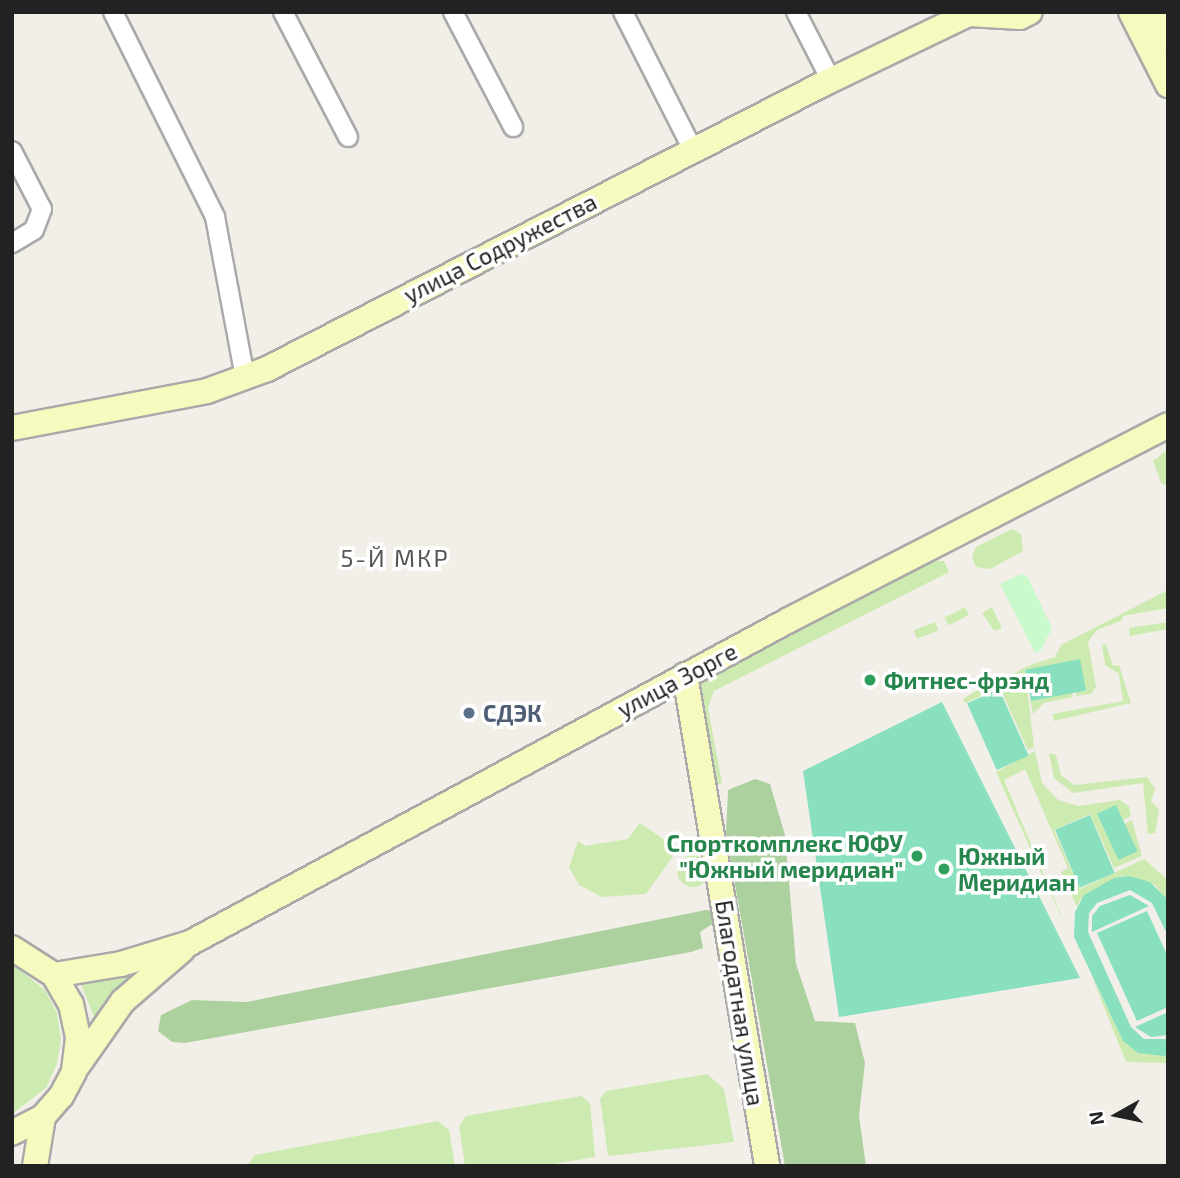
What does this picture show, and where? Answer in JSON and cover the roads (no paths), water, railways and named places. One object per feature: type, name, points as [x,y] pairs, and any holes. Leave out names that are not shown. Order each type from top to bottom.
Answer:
[{"type":"main road","name":"улица Содружества","points":[[12,428],[207,391],[246,378],[964,15],[1020,17],[1030,12]]},
{"type":"main road","points":[[1131,12],[1168,85]]},
{"type":"main road","points":[[1153,12],[1168,41]]},
{"type":"main road","name":"улица Зорге","points":[[54,975],[121,964],[190,943],[685,676],[1168,425]]},
{"type":"main road","name":"Благодатная улица","points":[[685,676],[767,1166]]},
{"type":"main road","name":"улица Зорге","points":[[43,1117],[61,1096],[74,1072],[123,1001],[190,943]]},
{"type":"main road","points":[[12,948],[54,975],[72,1004],[78,1038],[74,1072]]},
{"type":"main road","points":[[12,1133],[43,1117]]},
{"type":"main road","points":[[35,1166],[43,1117]]},
{"type":"street","points":[[113,12],[215,217],[246,378]]},
{"type":"street","points":[[283,12],[348,137]]},
{"type":"street","points":[[453,12],[513,127]]},
{"type":"street","points":[[623,12],[694,150]]},
{"type":"street","points":[[796,12],[831,80]]},
{"type":"street","points":[[12,151],[41,209],[34,230],[12,243]]},
{"type":"place","name":"Фитнес-фрэнд","points":[[870,680]]},
{"type":"place","name":"СДЭК","points":[[469,713]]},
{"type":"place","name":"Спорткомплекс ЮФУ \"Южный меридиан\"","points":[[917,856]]},
{"type":"place","name":"Южный Меридиан","points":[[944,869]]},
{"type":"district","name":"5-Й МКР","points":[[395,558]]}]
